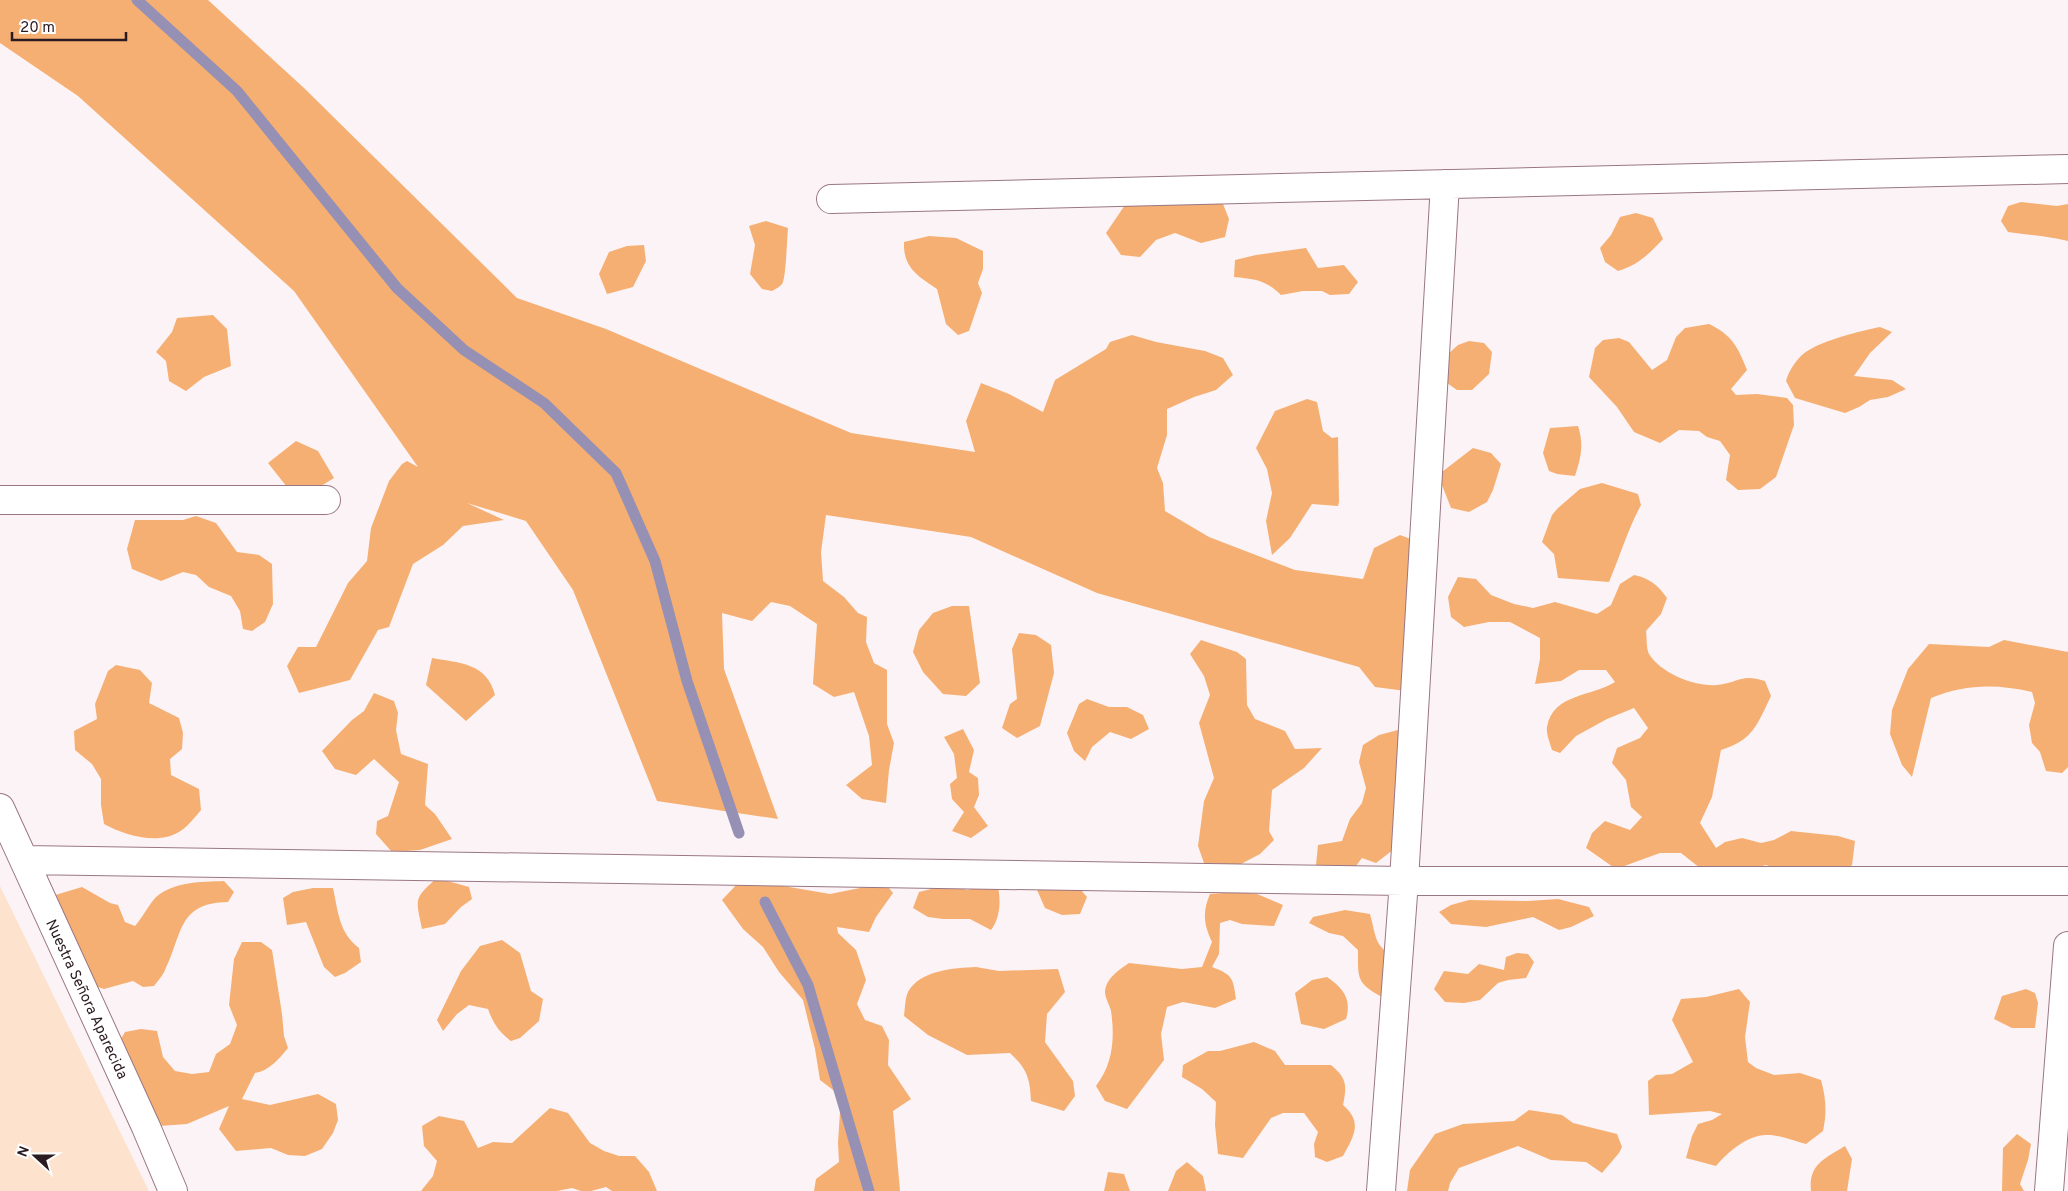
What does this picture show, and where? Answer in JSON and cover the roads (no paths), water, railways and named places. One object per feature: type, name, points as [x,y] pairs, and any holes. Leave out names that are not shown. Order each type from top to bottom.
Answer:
[{"type":"street","points":[[831,199],[2068,169]]},
{"type":"street","points":[[1381,1191],[1404,881],[1445,184]]},
{"type":"street","points":[[0,500],[326,500]]},
{"type":"street","name":"Nuestra Señora Aparecida","points":[[0,808],[173,1191]]},
{"type":"street","points":[[24,860],[1404,881],[2068,882]]},
{"type":"street","points":[[2049,1191],[2068,946]]},
{"type":"waterway","points":[[137,0],[237,91],[397,288],[464,350],[544,403],[616,473],[655,561],[687,681],[739,833]]},
{"type":"waterway","points":[[765,902],[808,985],[869,1191]]}]
